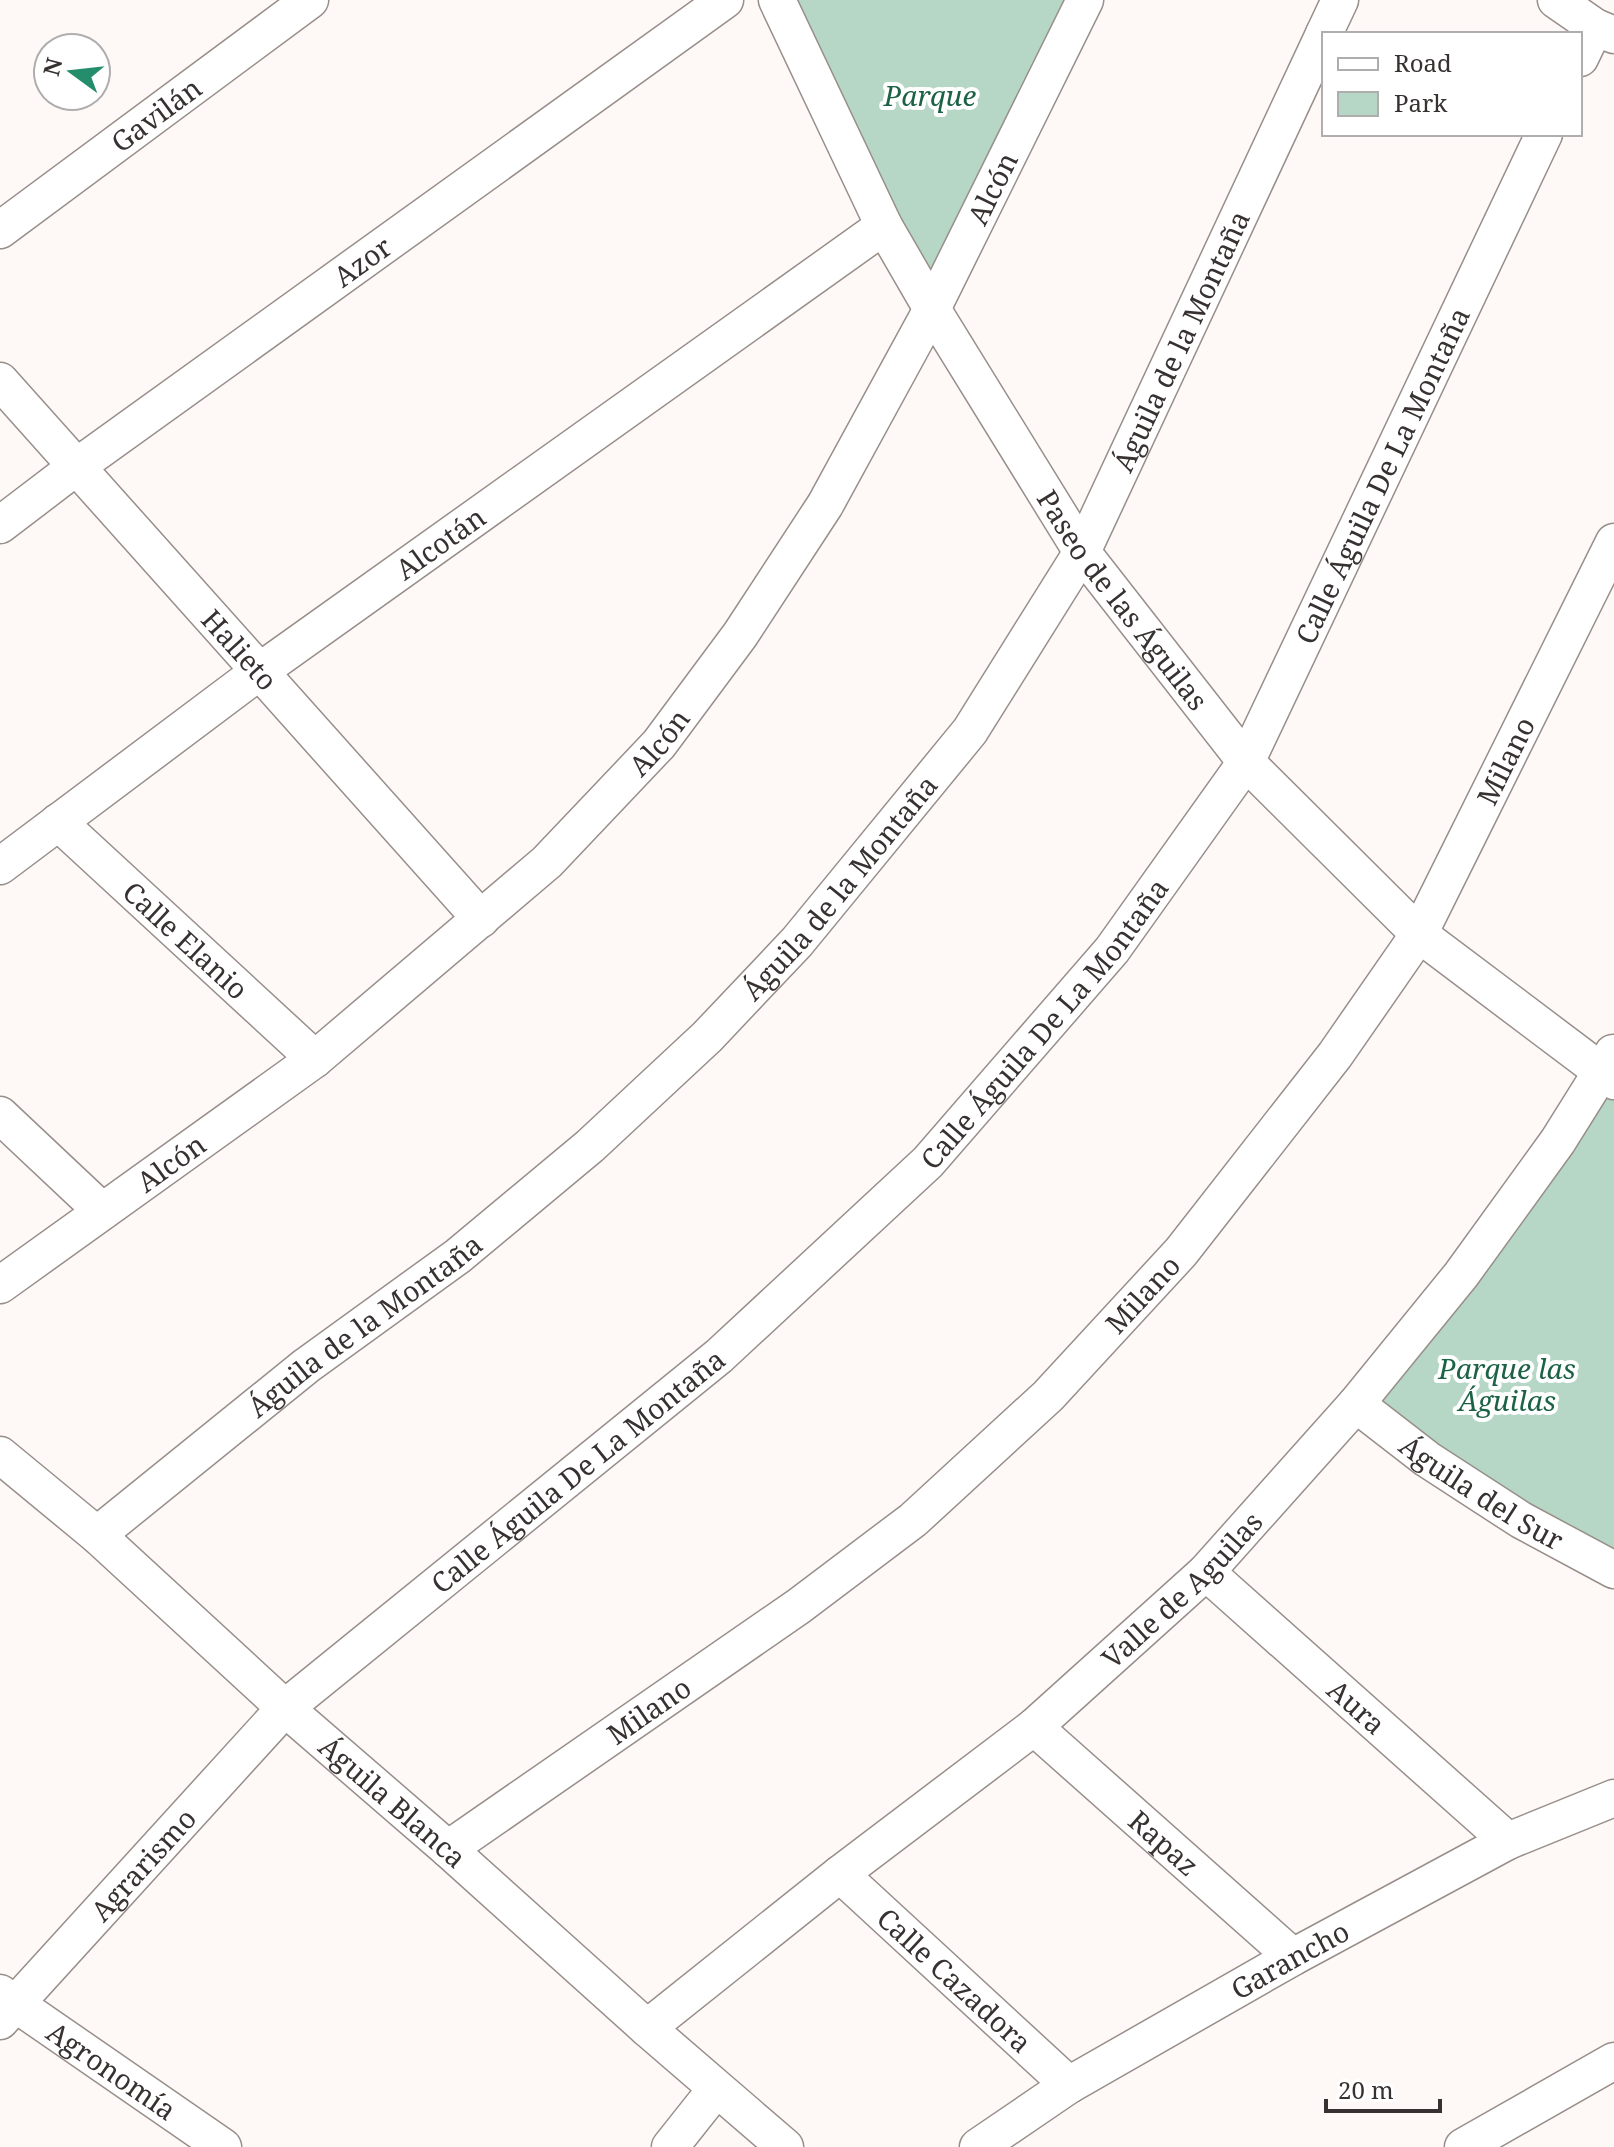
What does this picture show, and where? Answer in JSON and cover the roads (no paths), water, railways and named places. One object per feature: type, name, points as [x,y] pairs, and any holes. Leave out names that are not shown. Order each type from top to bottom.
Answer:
[{"type":"street","name":"Gavilán","points":[[0,230],[310,0]]},
{"type":"street","name":"Azor","points":[[0,525],[76,467],[725,0]]},
{"type":"street","name":"Paseo de las Águilas","points":[[777,0],[884,226],[1082,552],[1246,762],[1419,934],[1610,1068]]},
{"type":"street","name":"Alcón","points":[[0,1285],[315,1059],[547,862],[659,744],[722,659],[825,505],[932,309],[1085,0]]},
{"type":"street","name":"Águila de la Montaña","points":[[1325,32],[1340,0]]},
{"type":"street","points":[[1556,0],[1596,40]]},
{"type":"street","name":"Águila de la Montaña","points":[[97,1535],[306,1366],[458,1256],[590,1146],[707,1037],[797,942],[970,731],[1082,552],[1322,38]]},
{"type":"street","name":"Calle Águila De La Montaña","points":[[285,1708],[719,1356],[928,1162],[1112,950],[1246,762],[1543,136]]},
{"type":"street","name":"Alcotán","points":[[0,866],[260,671],[884,226]]},
{"type":"street","name":"Halieto","points":[[0,381],[481,919]]},
{"type":"street","name":"Milano","points":[[448,1849],[811,1597],[913,1520],[1048,1396],[1181,1252],[1335,1055],[1419,934],[1614,542]]},
{"type":"street","name":"Calle Elanio","points":[[58,822],[315,1059]]},
{"type":"street","name":"Valle de Aguilas","points":[[647,2028],[840,1874],[1034,1727],[1206,1572],[1356,1404],[1461,1275],[1610,1068]]},
{"type":"street","points":[[0,1115],[102,1211]]},
{"type":"street","name":"Águila del Sur","points":[[1356,1404],[1427,1459],[1521,1520],[1614,1570]]},
{"type":"street","name":"Águila Blanca","points":[[0,1455],[97,1535],[285,1708],[785,2147]]},
{"type":"street","name":"Aura","points":[[1206,1572],[1508,1841]]},
{"type":"street","name":"Agrarismo","points":[[5,2006],[285,1708]]},
{"type":"street","name":"Rapaz","points":[[1034,1727],[1293,1957]]},
{"type":"street","name":"Garancho","points":[[978,2147],[1069,2085],[1293,1957],[1508,1841],[1614,1798]]},
{"type":"street","name":"Calle Cazadora","points":[[840,1874],[1069,2085]]},
{"type":"street","name":"Agronomía","points":[[5,2006],[223,2147]]},
{"type":"street","points":[[1463,2147],[1614,2061]]},
{"type":"street","points":[[670,2147],[716,2089]]},
{"type":"park label","name":"Parque","points":[[930,95]]},
{"type":"park label","name":"Parque las Águilas","points":[[1507,1384]]}]
